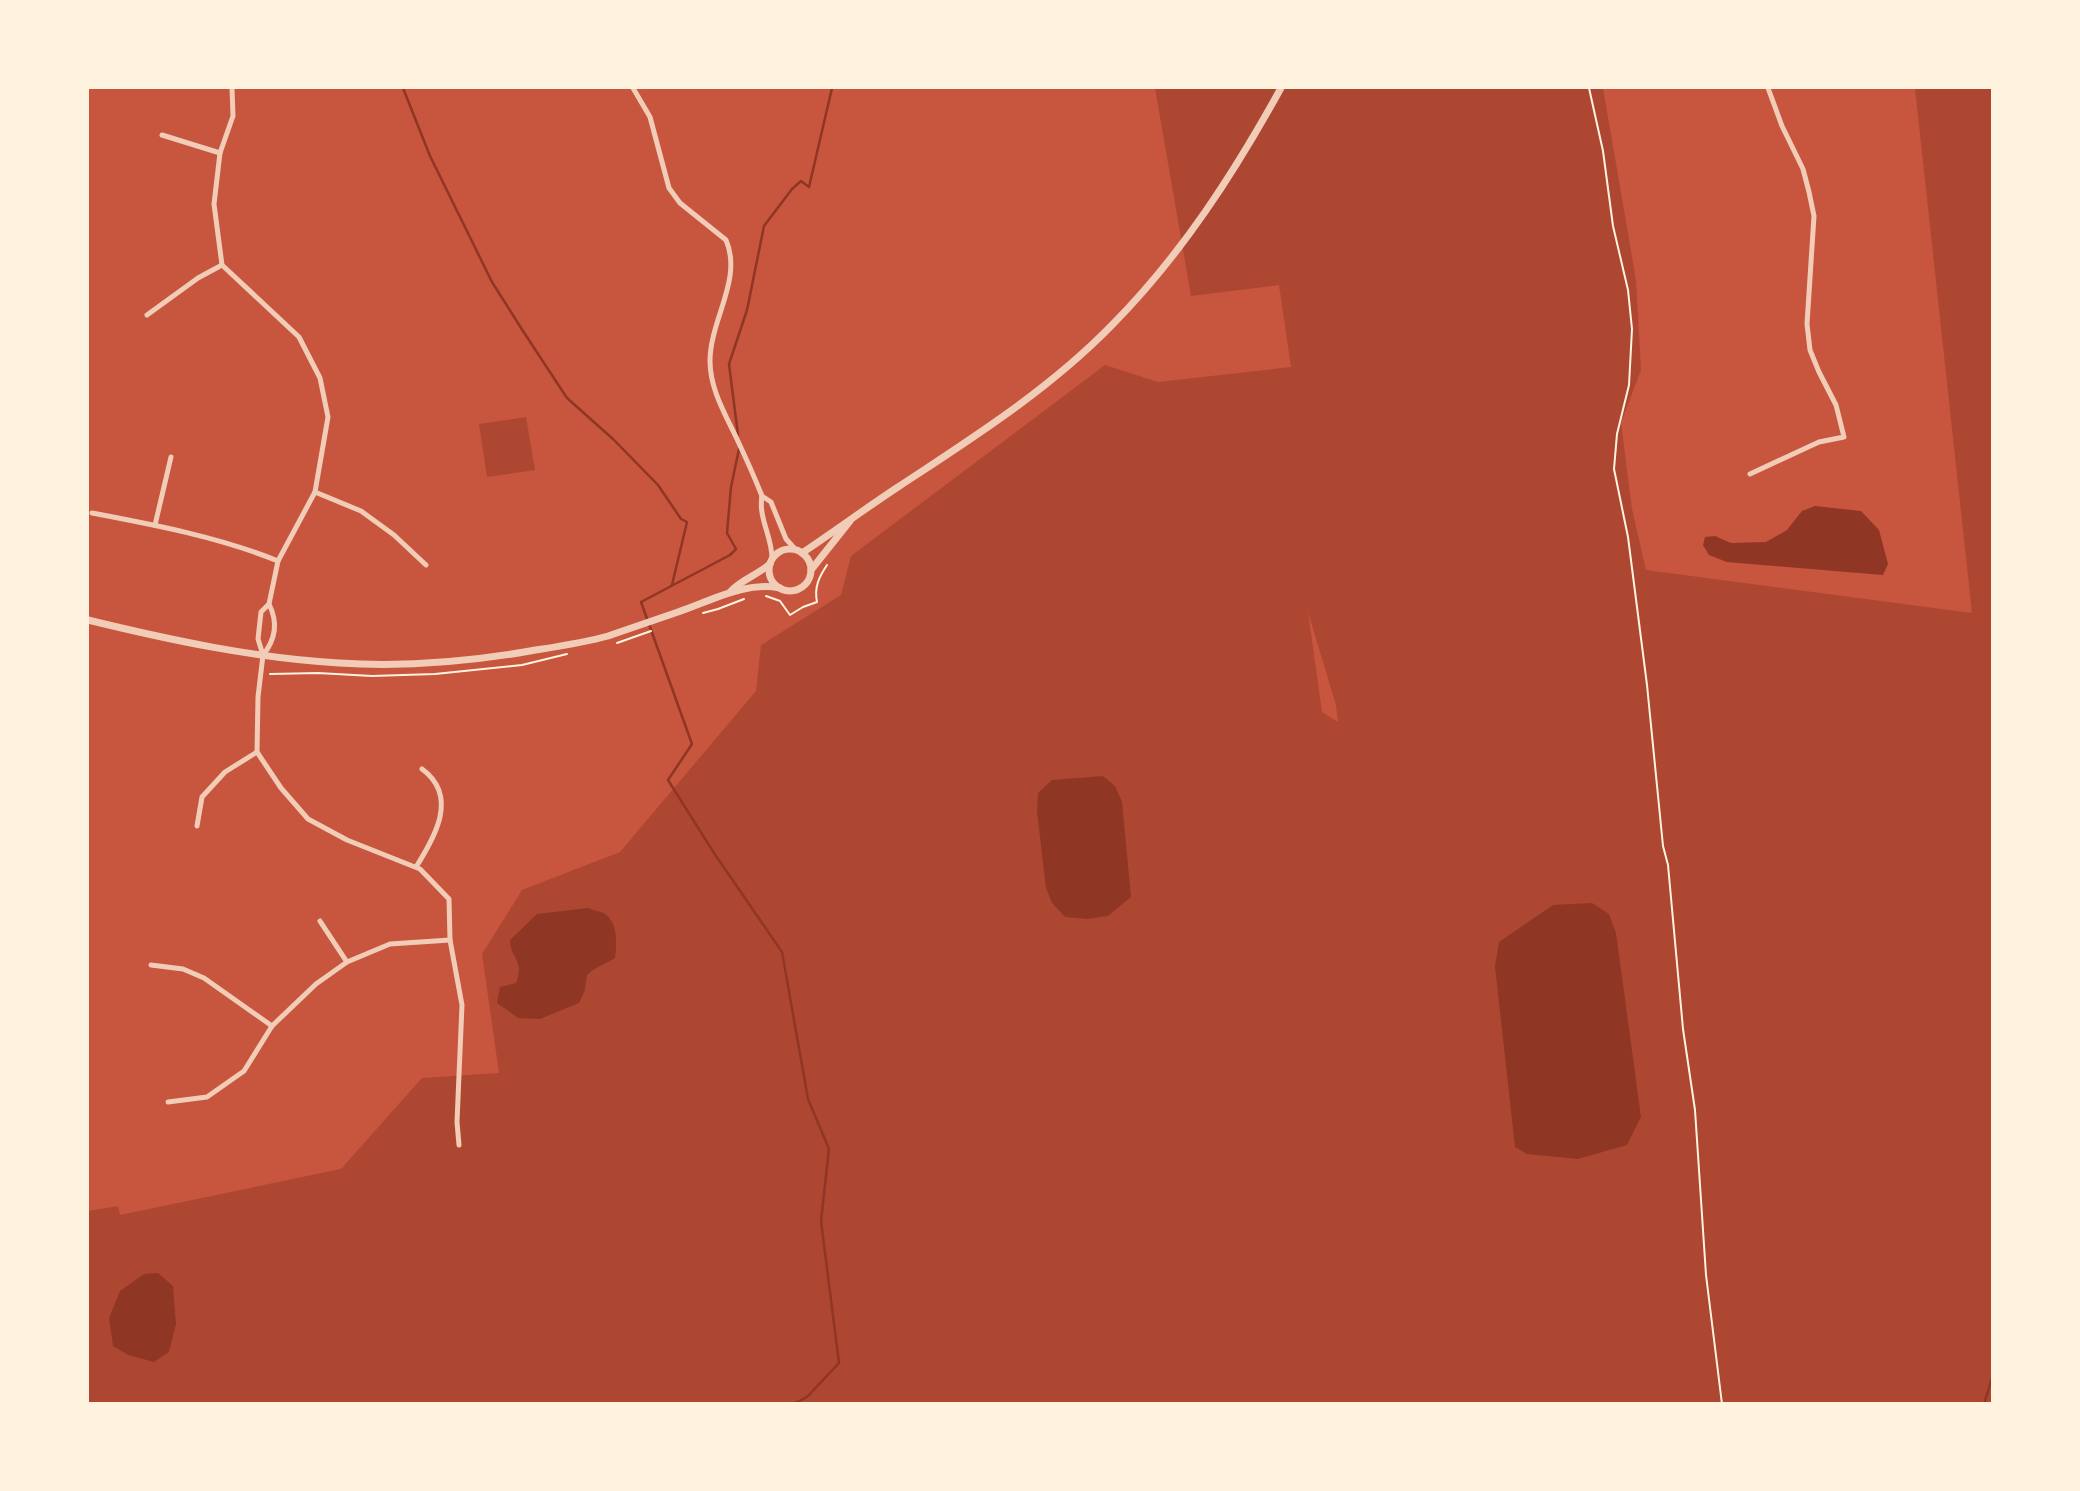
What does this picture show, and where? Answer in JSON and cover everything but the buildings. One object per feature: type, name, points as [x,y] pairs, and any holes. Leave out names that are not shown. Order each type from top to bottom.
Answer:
[{"type":"street","points":[[232,88],[233,116],[220,153],[214,204],[222,265],[299,337],[320,378],[328,417],[315,492],[278,561],[269,604],[261,612],[258,639],[263,654],[258,696],[257,752],[281,788],[308,819],[347,840],[420,869],[449,899],[450,940],[462,1005],[457,1122],[459,1145]]},
{"type":"street","points":[[634,88],[650,117],[669,188],[680,203],[726,240],[730,249],[731,262],[725,298],[715,329],[710,358],[711,376],[717,398],[762,496],[771,502],[786,539],[807,557],[811,570]]},
{"type":"street","points":[[729,592],[737,584],[761,572],[783,550],[799,551],[851,520],[1007,415],[1113,325],[1196,227],[1227,183],[1281,88]]},
{"type":"street","points":[[1750,474],[1819,442],[1844,437],[1836,404],[1810,349],[1807,324],[1814,216],[1810,192],[1803,169],[1782,126],[1768,88]]},
{"type":"street","points":[[162,135],[220,153]]},
{"type":"street","points":[[147,315],[198,278],[222,265]]},
{"type":"street","points":[[155,525],[171,457]]},
{"type":"street","points":[[315,492],[361,511],[394,535],[426,565]]},
{"type":"street","points":[[762,496],[760,506],[772,545],[771,578],[780,588]]},
{"type":"street","points":[[92,513],[155,525],[253,551],[278,561]]},
{"type":"street","points":[[88,620],[167,639],[338,663],[400,664],[472,660],[604,637],[729,592],[765,586],[794,591],[806,583],[811,570],[851,520]]},
{"type":"street","points":[[263,654],[272,643],[275,617],[269,604]]},
{"type":"street","points":[[197,826],[202,797],[225,772],[257,752]]},
{"type":"street","points":[[416,867],[434,838],[441,809],[439,789],[433,777],[422,769]]},
{"type":"street","points":[[320,921],[347,962]]},
{"type":"street","points":[[168,1102],[207,1097],[244,1072],[272,1026],[316,984],[347,962],[390,944],[450,940]]},
{"type":"street","points":[[151,965],[183,970],[204,978],[272,1026]]},
{"type":"path","points":[[1589,88],[1603,151],[1613,226],[1628,290],[1632,329],[1629,385],[1617,434],[1615,468],[1628,537],[1647,685],[1663,846],[1668,865],[1683,1029],[1695,1110],[1706,1275],[1722,1404]]},
{"type":"path","points":[[763,595],[780,601],[790,615],[817,603],[817,582],[829,561]]},
{"type":"path","points":[[698,614],[749,596]]},
{"type":"shaded area","points":[[1155,88],[1603,88],[1636,280],[1641,370],[1621,423],[1632,509],[1646,570],[1972,613],[1915,88],[1992,88],[1992,1403],[88,1403],[88,1211],[118,1206],[120,1215],[341,1169],[422,1078],[499,1073],[482,954],[522,890],[620,852],[756,691],[761,645],[841,595],[851,556],[1105,365],[1158,382],[1291,367],[1279,285],[1191,296]],"holes":[[[1308,612],[1336,705],[1338,722],[1322,712]]]},
{"type":"shaded area","points":[[526,417],[535,470],[487,477],[479,424]]},
{"type":"shaded area","points":[[1815,506],[1861,511],[1879,530],[1888,564],[1883,575],[1727,562],[1709,555],[1703,545],[1705,537],[1715,536],[1731,543],[1766,542],[1787,530],[1802,511]]},
{"type":"shaded area","points":[[1103,776],[1115,786],[1122,802],[1131,897],[1108,916],[1087,919],[1065,917],[1052,903],[1046,888],[1037,812],[1038,793],[1052,780]]},
{"type":"shaded area","points":[[1592,903],[1609,914],[1616,933],[1641,1117],[1627,1145],[1578,1159],[1527,1154],[1515,1147],[1495,966],[1499,942],[1553,905]]},
{"type":"shaded area","points":[[588,908],[609,918],[616,934],[616,952],[615,958],[587,975],[585,990],[579,1003],[540,1019],[518,1018],[497,1003],[500,987],[516,983],[518,975],[518,964],[510,940],[537,914]]},
{"type":"shaded area","points":[[158,1273],[173,1286],[176,1324],[169,1352],[154,1362],[128,1355],[113,1346],[109,1318],[120,1291],[144,1274]]},
{"type":"waterway","points":[[403,88],[430,156],[492,282],[523,331],[567,398],[613,439],[658,485],[681,519],[687,522],[672,585]]},
{"type":"waterway","points":[[738,435],[729,364],[747,310],[764,226],[801,181],[809,187],[832,88]]},
{"type":"waterway","points":[[739,449],[731,487],[727,533],[736,549],[730,555],[641,602],[692,744],[668,780],[782,952],[808,1099],[829,1149],[821,1221],[839,1363],[807,1397],[793,1404]]},
{"type":"waterway","points":[[1984,1404],[1993,1375]]}]
